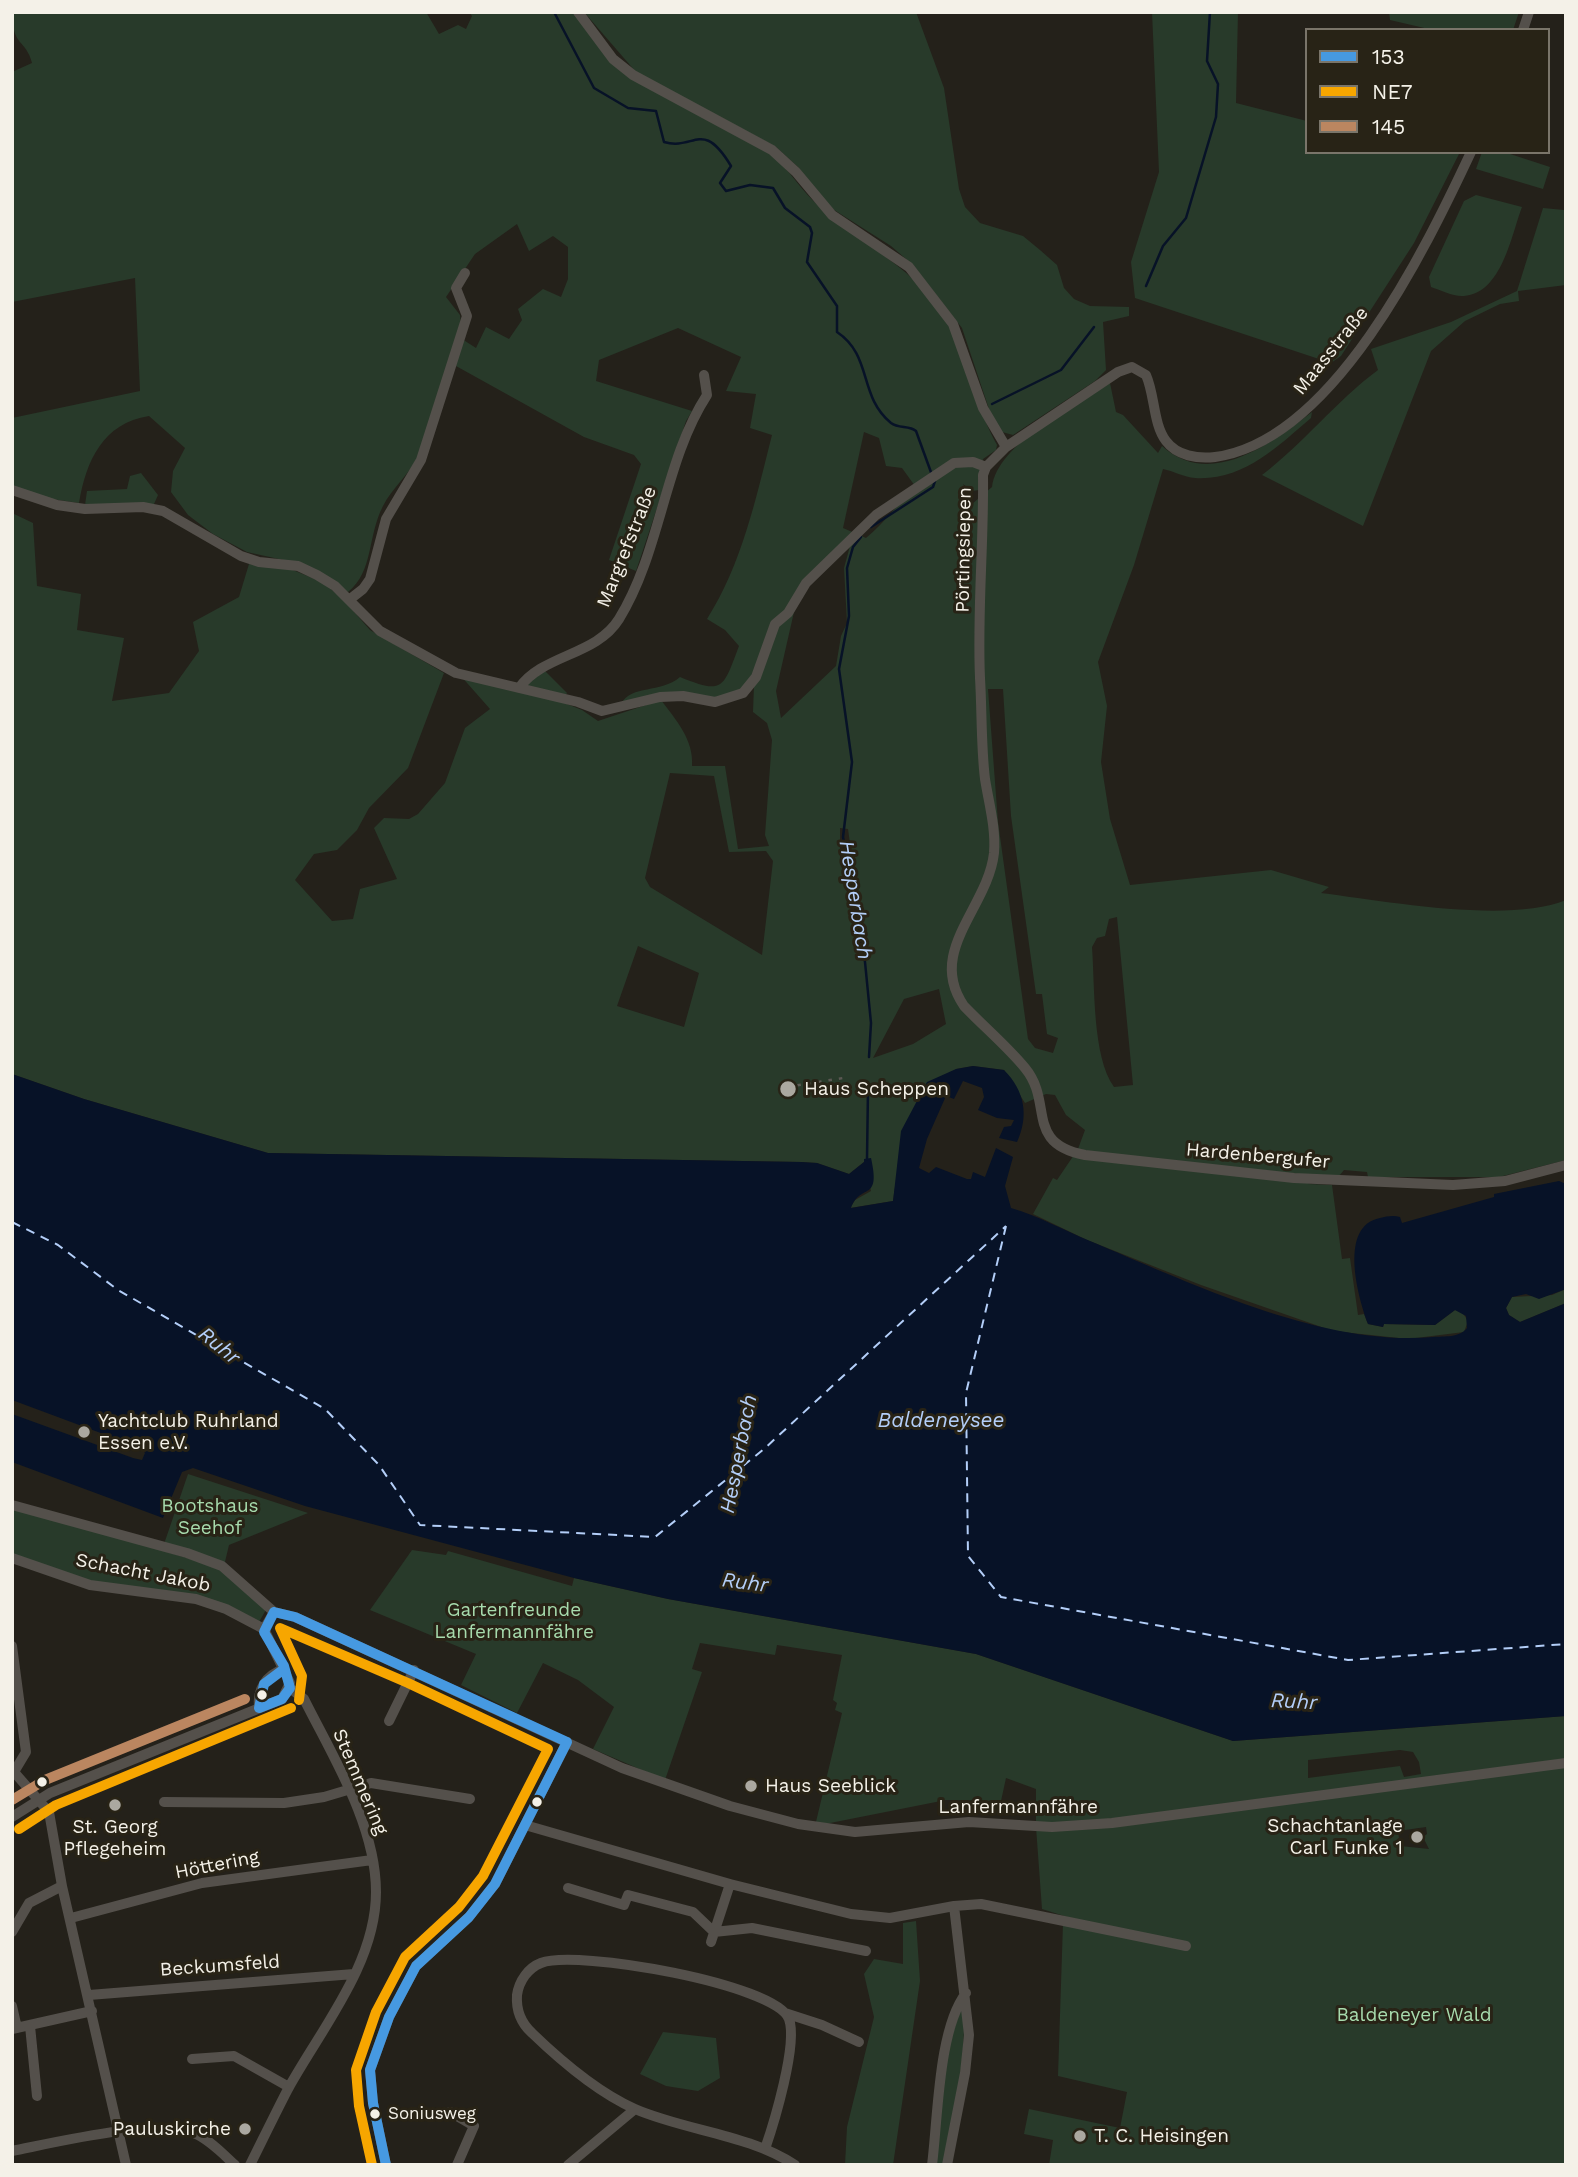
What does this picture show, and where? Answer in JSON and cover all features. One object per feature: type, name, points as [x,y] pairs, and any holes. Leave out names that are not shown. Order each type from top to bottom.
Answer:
[{"type":"street","points":[[579,12],[613,59],[633,75],[772,150],[796,172],[832,215],[909,267],[953,324],[983,408],[1006,447]]},
{"type":"street","name":"Maasstraße","points":[[1006,447],[1118,372],[1132,367],[1146,375],[1161,432],[1176,450],[1204,458],[1236,454],[1272,436],[1313,404],[1360,347],[1409,273],[1470,154]]},
{"type":"street","points":[[349,600],[363,589],[370,579],[386,519],[421,460],[467,316],[456,288],[466,273]]},
{"type":"street","name":"Margrefstraße","points":[[519,688],[532,674],[593,644],[618,620],[630,597],[676,471],[688,424],[707,395],[704,375]]},
{"type":"street","name":"Pörtingsiepen","points":[[1006,447],[986,467],[983,475],[980,670],[985,778],[994,852],[984,890],[951,956],[950,972],[956,995],[1009,1051]]},
{"type":"street","points":[[12,490],[57,505],[85,509],[143,507],[163,511],[241,556],[298,566],[317,575],[335,586],[380,631],[456,673],[602,710],[660,697],[682,696],[715,702],[743,693],[756,677],[772,629],[788,613],[806,583],[860,529],[957,462],[986,467]]},
{"type":"street","name":"Hardenbergufer","points":[[1009,1051],[1032,1080],[1049,1138],[1058,1147],[1074,1153],[1294,1178],[1453,1185],[1505,1181],[1566,1165]]},
{"type":"street","name":"Lanfermannfähre","points":[[12,1504],[187,1553],[222,1566],[274,1612],[295,1617],[414,1670],[622,1768],[730,1806],[808,1826],[855,1832],[969,1822],[1052,1827],[1112,1823],[1566,1763]]},
{"type":"street","name":"Schacht Jakob","points":[[12,1558],[90,1585],[196,1599],[226,1609],[264,1629]]},
{"type":"street","points":[[264,1629],[274,1612]]},
{"type":"street","name":"Stemmering","points":[[250,2165],[289,2087],[354,1974],[374,1917],[376,1889],[372,1860],[348,1790],[304,1699],[288,1692],[264,1629]]},
{"type":"street","points":[[12,1646],[26,1752],[13,1771],[49,1812],[62,1886],[126,2165]]},
{"type":"street","points":[[259,1708],[258,1698],[266,1679],[281,1670]]},
{"type":"street","points":[[389,1721],[414,1670]]},
{"type":"street","points":[[12,1817],[38,1799],[259,1708],[288,1692]]},
{"type":"street","points":[[386,2165],[369,2080],[375,2051],[416,1966],[481,1904],[495,1884],[566,1742]]},
{"type":"street","points":[[164,1802],[276,1804],[371,1783],[470,1799]]},
{"type":"street","points":[[525,1825],[828,1910],[890,1919],[954,1906],[981,1904],[1186,1946]]},
{"type":"street","name":"Höttering","points":[[71,1918],[224,1878],[372,1860]]},
{"type":"street","points":[[712,1937],[730,1884]]},
{"type":"street","points":[[12,1932],[29,1903],[62,1886]]},
{"type":"street","points":[[568,1888],[624,1905],[628,1895],[693,1912],[712,1937]]},
{"type":"street","points":[[947,2165],[965,2073],[968,2035],[966,1993],[954,1906]]},
{"type":"street","points":[[712,1937],[752,1928],[866,1951]]},
{"type":"street","points":[[795,2165],[765,2150],[635,2109],[566,2063],[525,2026],[519,2014],[518,1991],[531,1969],[548,1961],[568,1959],[662,1970],[766,2001],[785,2013],[822,2025],[859,2042]]},
{"type":"street","name":"Beckumsfeld","points":[[89,1995],[354,1974]]},
{"type":"street","points":[[932,2165],[950,2034],[956,2007],[966,1993]]},
{"type":"street","points":[[12,2006],[15,2028],[92,2011]]},
{"type":"street","points":[[765,2150],[780,2099],[790,2039],[790,2022],[785,2013]]},
{"type":"street","points":[[30,2026],[37,2096]]},
{"type":"street","points":[[950,2034],[968,2035]]},
{"type":"street","points":[[192,2059],[234,2056],[289,2087]]},
{"type":"street","points":[[568,2165],[635,2109]]},
{"type":"street","points":[[450,2112],[474,2126],[457,2165]]},
{"type":"street","points":[[12,2151],[118,2132],[168,2130],[193,2133],[235,2165]]},
{"type":"green space","points":[[12,12],[426,12],[439,34],[458,25],[466,29],[472,16],[469,12],[574,12],[631,78],[772,155],[836,221],[906,272],[922,287],[949,325],[983,416],[997,445],[996,450],[983,459],[979,490],[972,491],[963,484],[972,504],[992,487],[997,471],[1022,441],[1058,414],[1110,383],[1116,412],[1123,415],[1158,453],[1162,446],[1181,458],[1200,464],[1220,463],[1240,457],[1278,437],[1312,412],[1311,418],[1272,451],[1229,474],[1195,478],[1163,469],[1134,565],[1098,662],[1107,706],[1101,762],[1110,819],[1130,885],[1271,870],[1329,887],[1321,893],[1446,909],[1512,910],[1541,907],[1566,900],[1566,1160],[1499,1177],[1368,1177],[1367,1172],[1344,1170],[1339,1176],[1308,1184],[1332,1185],[1342,1259],[1350,1258],[1358,1315],[1364,1314],[1368,1324],[1383,1327],[1384,1324],[1435,1325],[1455,1310],[1462,1312],[1468,1321],[1464,1332],[1408,1339],[1333,1331],[1201,1285],[1087,1240],[1033,1214],[1053,1178],[1057,1180],[1078,1149],[1085,1130],[1066,1115],[1055,1095],[1046,1094],[1025,1103],[1004,1070],[973,1066],[956,1069],[895,1187],[893,1201],[850,1208],[855,1200],[871,1191],[864,1162],[849,1174],[817,1163],[801,1162],[268,1153],[84,1099],[12,1074],[12,513],[33,523],[37,586],[81,594],[77,630],[124,638],[112,701],[169,693],[199,651],[193,622],[239,597],[249,564],[288,568],[322,582],[342,598],[370,630],[444,673],[408,768],[369,808],[357,830],[337,850],[314,854],[295,880],[332,921],[353,919],[360,889],[397,879],[374,828],[384,818],[409,819],[418,814],[445,783],[465,728],[490,709],[460,675],[521,693],[530,680],[545,671],[567,693],[562,702],[582,710],[598,721],[661,700],[687,739],[692,766],[725,766],[738,849],[769,846],[765,835],[772,740],[767,723],[753,712],[754,685],[713,700],[680,693],[621,704],[632,694],[664,686],[680,677],[706,686],[720,684],[729,671],[739,646],[725,630],[707,619],[739,553],[772,435],[750,428],[756,394],[726,391],[741,357],[678,328],[599,360],[596,381],[692,411],[686,421],[636,571],[609,560],[641,464],[634,455],[584,437],[456,366],[462,339],[476,348],[486,327],[509,339],[522,320],[518,309],[543,289],[561,297],[568,279],[568,247],[553,236],[529,251],[517,224],[475,254],[446,297],[460,315],[461,326],[436,411],[417,458],[383,506],[362,574],[348,592],[297,563],[247,552],[213,534],[188,515],[171,492],[173,471],[185,448],[149,416],[120,427],[99,446],[86,473],[79,503],[45,498],[12,487],[12,418],[140,391],[135,278],[12,302],[12,72],[32,63],[14,31]],"holes":[[[864,432],[879,438],[886,466],[902,468],[915,486],[866,538],[843,528]],[[850,546],[844,568],[847,623],[841,636],[836,666],[781,718],[776,691],[794,612],[809,583]],[[988,689],[1003,689],[1011,816],[1036,994],[1042,994],[1047,1034],[1058,1038],[1053,1053],[1035,1048],[1028,1039],[998,822]],[[670,773],[714,776],[729,852],[766,851],[773,861],[762,955],[650,887],[645,878]],[[840,828],[848,829],[866,959],[861,959],[840,859]],[[1117,917],[1133,1085],[1114,1087],[1107,1074],[1098,1039],[1092,947],[1097,938],[1105,936],[1109,919]],[[638,946],[699,973],[684,1027],[617,1006]],[[939,989],[946,1024],[913,1044],[873,1058],[904,999]]]},
{"type":"green space","points":[[584,12],[916,12],[944,88],[959,189],[965,207],[980,223],[1023,236],[1040,250],[1057,265],[1064,288],[1074,299],[1090,306],[1129,307],[1129,316],[1103,322],[1106,370],[1095,381],[1013,435],[1002,432],[991,415],[962,328],[913,265],[891,246],[828,206],[798,167],[776,147],[636,72]]},
{"type":"green space","points":[[1152,12],[1238,12],[1236,103],[1305,120],[1305,154],[1459,154],[1414,243],[1341,356],[1331,363],[1135,298],[1131,262],[1159,172]]},
{"type":"green space","points":[[1389,12],[1519,12],[1514,28],[1424,28],[1390,20]]},
{"type":"green space","points":[[1481,154],[1510,154],[1550,167],[1543,189],[1476,169]]},
{"type":"green space","points":[[1476,195],[1522,207],[1503,261],[1488,285],[1477,293],[1456,295],[1431,287],[1429,277],[1464,201]]},
{"type":"green space","points":[[1566,203],[1566,285],[1518,291],[1519,301],[1500,304],[1465,321],[1431,351],[1363,526],[1262,475],[1378,370],[1371,349],[1451,322],[1517,291],[1543,208],[1564,210]]},
{"type":"green space","points":[[141,473],[158,495],[154,504],[85,505],[87,491],[127,489],[130,476]]},
{"type":"green space","points":[[1566,1289],[1566,1303],[1520,1322],[1509,1315],[1506,1308],[1512,1297],[1552,1295]]},
{"type":"green space","name":"Bootshaus Seehof","points":[[188,1474],[308,1513],[229,1545],[224,1566],[164,1544]]},
{"type":"green space","points":[[12,1506],[221,1568],[267,1608],[255,1629],[239,1619],[180,1597],[127,1591],[12,1560]]},
{"type":"green space","points":[[412,1550],[446,1555],[448,1551],[572,1586],[574,1578],[668,1599],[976,1654],[1233,1741],[1566,1716],[1566,2165],[1049,2165],[1053,2140],[1024,2134],[1029,2109],[1120,2128],[1127,2092],[1058,2076],[1063,1923],[1112,1931],[1042,1909],[1036,1827],[1111,1822],[1036,1823],[1036,1789],[1006,1778],[1001,1801],[946,1800],[815,1826],[842,1713],[835,1710],[837,1703],[833,1700],[842,1655],[777,1645],[775,1655],[700,1643],[692,1669],[702,1672],[665,1780],[593,1749],[614,1707],[578,1680],[543,1663],[517,1713],[461,1685],[476,1654],[370,1610]],"holes":[[[1400,1750],[1413,1752],[1419,1762],[1421,1774],[1404,1777],[1400,1766],[1308,1778],[1308,1760]],[[1426,1827],[1427,1834],[1423,1837],[1429,1849],[1400,1846],[1398,1831]]]},
{"type":"green space","points":[[916,1921],[920,1981],[893,2165],[845,2165],[847,2127],[874,2017],[864,1974],[874,1959],[903,1964],[903,1923]]},
{"type":"green space","points":[[963,2000],[964,2042],[956,2103],[944,2165],[934,2165],[947,2053]]},
{"type":"green space","points":[[663,2032],[716,2038],[720,2078],[698,2091],[666,2086],[640,2074]]},
{"type":"water","name":"Baldeneysee","points":[[973,1066],[1004,1070],[1017,1086],[1024,1113],[1017,1142],[999,1138],[1004,1127],[1011,1126],[1014,1120],[997,1118],[978,1110],[984,1097],[982,1088],[963,1081],[954,1099],[946,1096],[927,1139],[919,1168],[929,1173],[936,1167],[967,1179],[971,1179],[973,1172],[985,1177],[996,1148],[1013,1157],[1005,1186],[1011,1208],[1215,1293],[1303,1322],[1347,1332],[1391,1338],[1433,1337],[1456,1335],[1467,1328],[1466,1316],[1455,1310],[1435,1325],[1384,1324],[1383,1327],[1368,1324],[1359,1296],[1354,1263],[1359,1234],[1367,1224],[1393,1216],[1400,1217],[1402,1223],[1494,1197],[1494,1194],[1559,1181],[1566,1184],[1566,1289],[1539,1299],[1526,1294],[1512,1297],[1506,1308],[1509,1315],[1520,1322],[1566,1303],[1566,1716],[1233,1741],[976,1654],[668,1599],[574,1578],[305,1506],[193,1468],[182,1472],[163,1518],[12,1462],[12,1414],[133,1458],[142,1460],[145,1453],[141,1448],[12,1400],[12,1074],[84,1099],[268,1153],[801,1162],[817,1163],[849,1174],[864,1162],[864,1159],[871,1158],[874,1181],[872,1187],[855,1200],[851,1208],[893,1201],[901,1131],[927,1082],[956,1069]]},
{"type":"waterway","name":"Hesperbach","points":[[554,12],[594,88],[628,108],[656,111],[664,142],[675,144],[698,139],[713,143],[731,166],[720,183],[726,191],[750,185],[773,188],[785,208],[810,227],[812,233],[807,262],[837,306],[837,332],[856,353],[874,401],[881,412],[894,425],[916,431],[932,475]]},
{"type":"waterway","points":[[1146,286],[1163,246],[1186,218],[1216,117],[1218,84],[1207,61],[1210,12]]},
{"type":"waterway","points":[[992,404],[1061,370],[1094,327]]},
{"type":"waterway","name":"Hesperbach","points":[[871,527],[933,487],[935,481]]},
{"type":"waterway","name":"Hesperbach","points":[[861,537],[853,547],[847,568],[849,616],[839,669],[852,762],[843,837],[865,962],[871,1023],[869,1057]]},
{"type":"waterway","name":"Hesperbach","points":[[867,1159],[868,1089]]},
{"type":"ferry route","points":[[12,1222],[58,1245],[118,1290],[325,1409],[379,1465],[420,1525],[655,1537],[764,1449],[1006,1226]]},
{"type":"ferry route","points":[[1006,1226],[966,1393],[968,1556],[1001,1597],[1348,1660],[1566,1644]]},
{"type":"railway","points":[[787,1087],[843,1078]]},
{"type":"transit line","name":"153","points":[[274,1612],[295,1617],[567,1742]]},
{"type":"transit line","name":"153","points":[[274,1612],[264,1632],[284,1666],[290,1688],[282,1699],[259,1708],[264,1684],[284,1669]]},
{"type":"transit line","name":"NE7","points":[[299,1700],[302,1676],[280,1628],[408,1683],[548,1749],[483,1876],[459,1907],[405,1957],[376,2012],[356,2070],[359,2106],[372,2165]]},
{"type":"transit line","name":"145","points":[[12,1800],[45,1780],[245,1699]]},
{"type":"transit line","name":"NE7","points":[[19,1829],[56,1805],[291,1708]]},
{"type":"transit line","name":"153","points":[[386,2165],[373,2103],[370,2070],[389,2017],[416,1966],[469,1917],[495,1884],[567,1742]]},
{"type":"place","name":"Haus Scheppen","points":[[788,1089]]},
{"type":"place","name":"Yachtclub Ruhrland Essen e.V.","points":[[84,1432]]},
{"type":"place","name":"Haus Seeblick","points":[[751,1786]]},
{"type":"place","name":"St. Georg Pflegeheim","points":[[115,1805]]},
{"type":"place","name":"Schachtanlage Carl Funke 1","points":[[1417,1837]]},
{"type":"place","name":"Soniusweg","points":[[375,2114]]},
{"type":"place","name":"Pauluskirche","points":[[245,2129]]},
{"type":"place","name":"T. C. Heisingen","points":[[1080,2136]]},
{"type":"water label","name":"Ruhr","points":[[219,1346]]},
{"type":"water label","name":"Ruhr","points":[[745,1583]]},
{"type":"water label","name":"Ruhr","points":[[1294,1702]]},
{"type":"park label","name":"Gartenfreunde Lanfermannfähre","points":[[514,1621]]},
{"type":"park label","name":"Baldeneyer Wald","points":[[1414,2015]]}]
